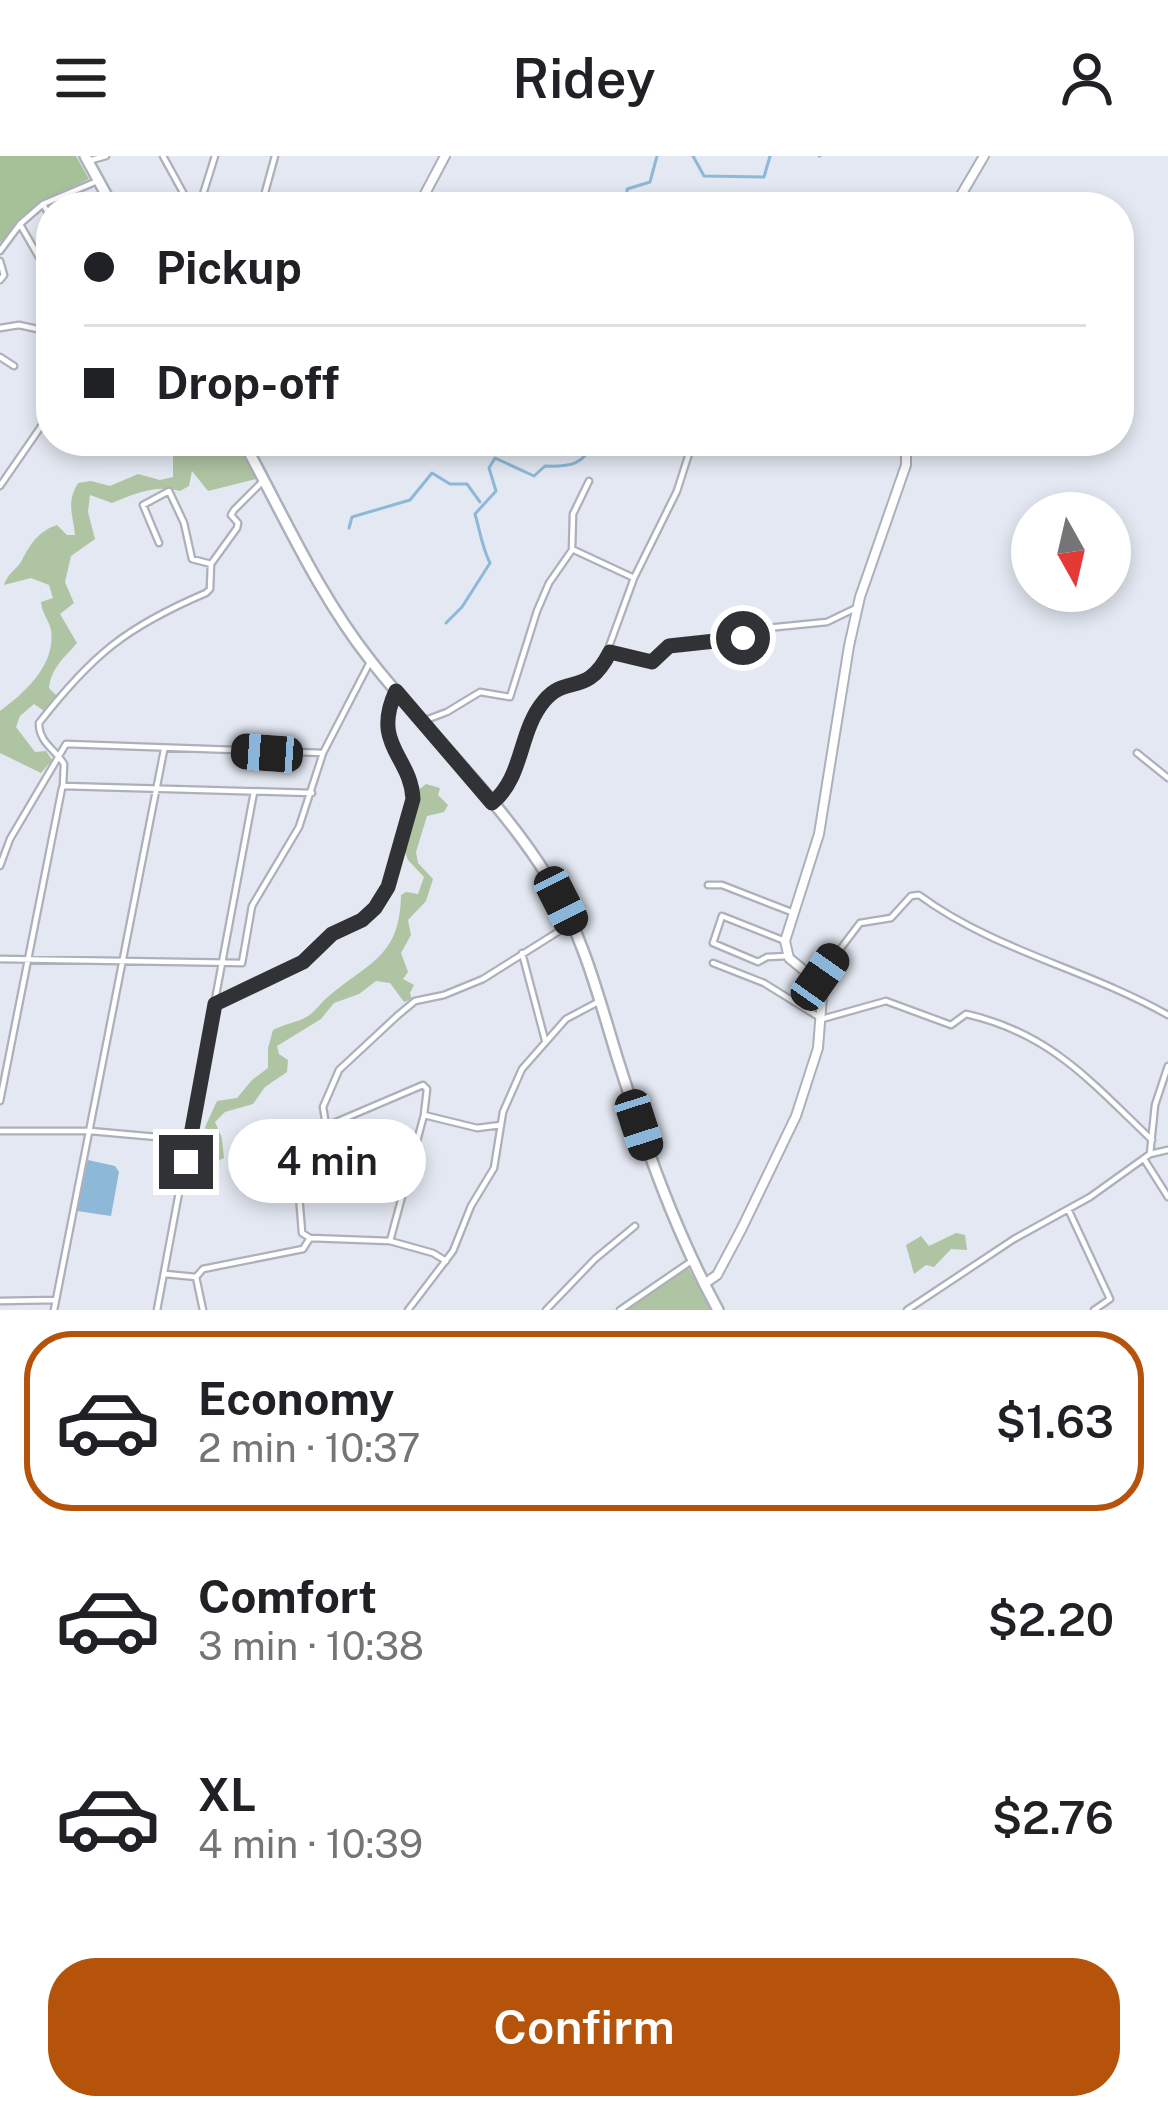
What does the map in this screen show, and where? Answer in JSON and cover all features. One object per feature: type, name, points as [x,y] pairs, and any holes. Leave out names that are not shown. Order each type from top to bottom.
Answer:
[{"type":"main road","points":[[87,159],[104,192]]},
{"type":"main road","points":[[252,458],[333,610],[549,879],[572,923],[600,1001],[656,1179],[718,1310]]},
{"type":"street","points":[[87,159],[106,156]]},
{"type":"street","points":[[163,156],[186,192]]},
{"type":"street","points":[[201,192],[215,156]]},
{"type":"street","points":[[265,192],[275,156]]},
{"type":"street","points":[[426,192],[445,156]]},
{"type":"street","points":[[963,192],[984,156]]},
{"type":"street","points":[[72,192],[98,181]]},
{"type":"street","points":[[0,251],[36,210]]},
{"type":"street","points":[[20,224],[36,252]]},
{"type":"street","points":[[0,261],[4,275],[0,280]]},
{"type":"street","points":[[0,328],[36,329]]},
{"type":"street","points":[[0,357],[14,366]]},
{"type":"street","points":[[0,486],[36,434]]},
{"type":"street","points":[[492,803],[512,782],[546,697],[599,674],[634,578],[689,456]]},
{"type":"street","points":[[704,1284],[717,1275],[808,1084],[822,997],[806,972],[788,956],[785,940],[829,792],[833,732],[858,605],[906,456]]},
{"type":"street","points":[[0,1100],[65,774],[58,755],[43,740],[39,723],[96,656],[147,621],[206,593],[211,564],[237,528],[233,510],[263,478]]},
{"type":"street","points":[[423,721],[480,692],[510,697],[543,597],[572,550],[573,514],[589,481]]},
{"type":"street","points":[[159,543],[142,505],[169,490],[184,523],[192,559],[211,564]]},
{"type":"street","points":[[572,550],[634,578]]},
{"type":"street","points":[[610,652],[652,662],[669,646],[736,640],[767,628],[827,622],[858,605]]},
{"type":"street","points":[[0,959],[244,961],[252,906],[298,827],[323,753],[370,661]]},
{"type":"street","points":[[215,1004],[303,962],[332,934],[362,920],[388,887],[413,799],[387,721],[396,691]]},
{"type":"street","points":[[0,866],[10,839],[69,743],[323,753]]},
{"type":"street","points":[[55,1310],[164,750]]},
{"type":"street","points":[[1137,753],[1168,778]]},
{"type":"street","points":[[63,786],[312,793]]},
{"type":"street","points":[[158,1310],[254,792]]},
{"type":"street","points":[[0,839],[10,839]]},
{"type":"street","points":[[708,885],[722,885],[794,913]]},
{"type":"street","points":[[806,972],[820,977],[860,922],[891,918],[911,896],[920,895],[968,927],[1168,1015]]},
{"type":"street","points":[[785,940],[722,916],[712,943],[758,962],[788,956]]},
{"type":"street","points":[[326,1125],[323,1107],[339,1070],[415,1001],[483,979],[572,923]]},
{"type":"street","points":[[522,953],[546,1042]]},
{"type":"street","points":[[713,963],[764,982],[822,1019],[886,1001],[951,1025],[966,1013],[1016,1028],[1083,1072],[1152,1140]]},
{"type":"street","points":[[408,1310],[446,1261],[494,1168],[509,1091],[566,1019],[600,1001]]},
{"type":"street","points":[[1168,1066],[1147,1156],[1168,1197]]},
{"type":"street","points":[[391,1241],[424,1115],[427,1089],[423,1085],[308,1134],[299,1157],[302,1233],[310,1238],[391,1241],[446,1261]]},
{"type":"street","points":[[424,1115],[477,1128],[501,1125]]},
{"type":"street","points":[[0,1131],[90,1131],[190,1140]]},
{"type":"street","points":[[907,1310],[921,1306],[995,1251],[1147,1156],[1168,1150]]},
{"type":"street","points":[[298,1174],[356,1173],[404,1182]]},
{"type":"street","points":[[1068,1209],[1110,1299],[1094,1310]]},
{"type":"street","points":[[546,1310],[635,1226]]},
{"type":"street","points":[[196,1277],[203,1269],[303,1249],[310,1238]]},
{"type":"street","points":[[620,1310],[693,1260]]},
{"type":"street","points":[[165,1274],[196,1277]]},
{"type":"street","points":[[196,1277],[203,1310]]},
{"type":"street","points":[[0,1301],[56,1300]]},
{"type":"green space","points":[[0,156],[76,156],[89,179],[61,192],[36,192],[36,205],[0,243]]},
{"type":"green space","points":[[173,456],[248,456],[260,478],[208,491],[192,471],[189,486],[180,491],[154,489],[112,503],[90,495],[88,512],[95,539],[71,556],[65,582],[74,603],[60,614],[77,643],[53,674],[49,688],[57,696],[44,711],[34,704],[20,716],[16,727],[35,752],[46,751],[52,760],[41,773],[0,753],[0,711],[37,676],[49,654],[51,630],[41,602],[53,598],[49,585],[31,578],[4,585],[8,577],[45,531],[57,525],[67,535],[75,535],[71,503],[78,483],[110,486],[138,474],[160,480],[173,477]]},
{"type":"green space","points":[[426,784],[440,788],[438,795],[448,805],[444,812],[427,816],[416,852],[418,863],[433,879],[426,901],[408,920],[411,935],[401,953],[408,972],[403,979],[414,985],[412,999],[404,1002],[390,983],[376,981],[359,994],[334,1003],[321,1019],[277,1046],[288,1060],[287,1072],[265,1087],[253,1104],[225,1112],[215,1122],[224,1158],[186,1173],[189,1156],[202,1157],[214,1145],[205,1127],[217,1101],[237,1098],[268,1068],[273,1030],[311,1014],[388,945],[401,895],[418,894],[424,877],[408,860],[402,844],[416,792]]},
{"type":"green space","points":[[956,1233],[965,1235],[967,1250],[951,1249],[934,1267],[926,1265],[914,1274],[906,1245],[921,1236],[929,1246]]},
{"type":"green space","points":[[688,1268],[714,1310],[624,1310],[683,1270]]},
{"type":"water","points":[[88,1160],[115,1166],[119,1172],[111,1216],[77,1211]]},
{"type":"waterway","points":[[627,192],[650,182],[657,156]]},
{"type":"waterway","points":[[693,156],[704,176],[764,177],[770,156]]},
{"type":"waterway","points":[[446,623],[490,563],[475,514],[496,491],[489,468],[495,458],[534,476],[545,466],[569,465],[584,456]]},
{"type":"waterway","points":[[349,528],[352,517],[410,500],[432,473],[450,484],[467,484],[480,502]]},
{"type":"route","points":[[186,1162],[215,1004],[303,962],[332,934],[362,920],[388,887],[413,799],[387,721],[396,691],[492,803],[512,782],[546,697],[599,674],[610,652],[652,662],[669,646],[743,638]]}]
